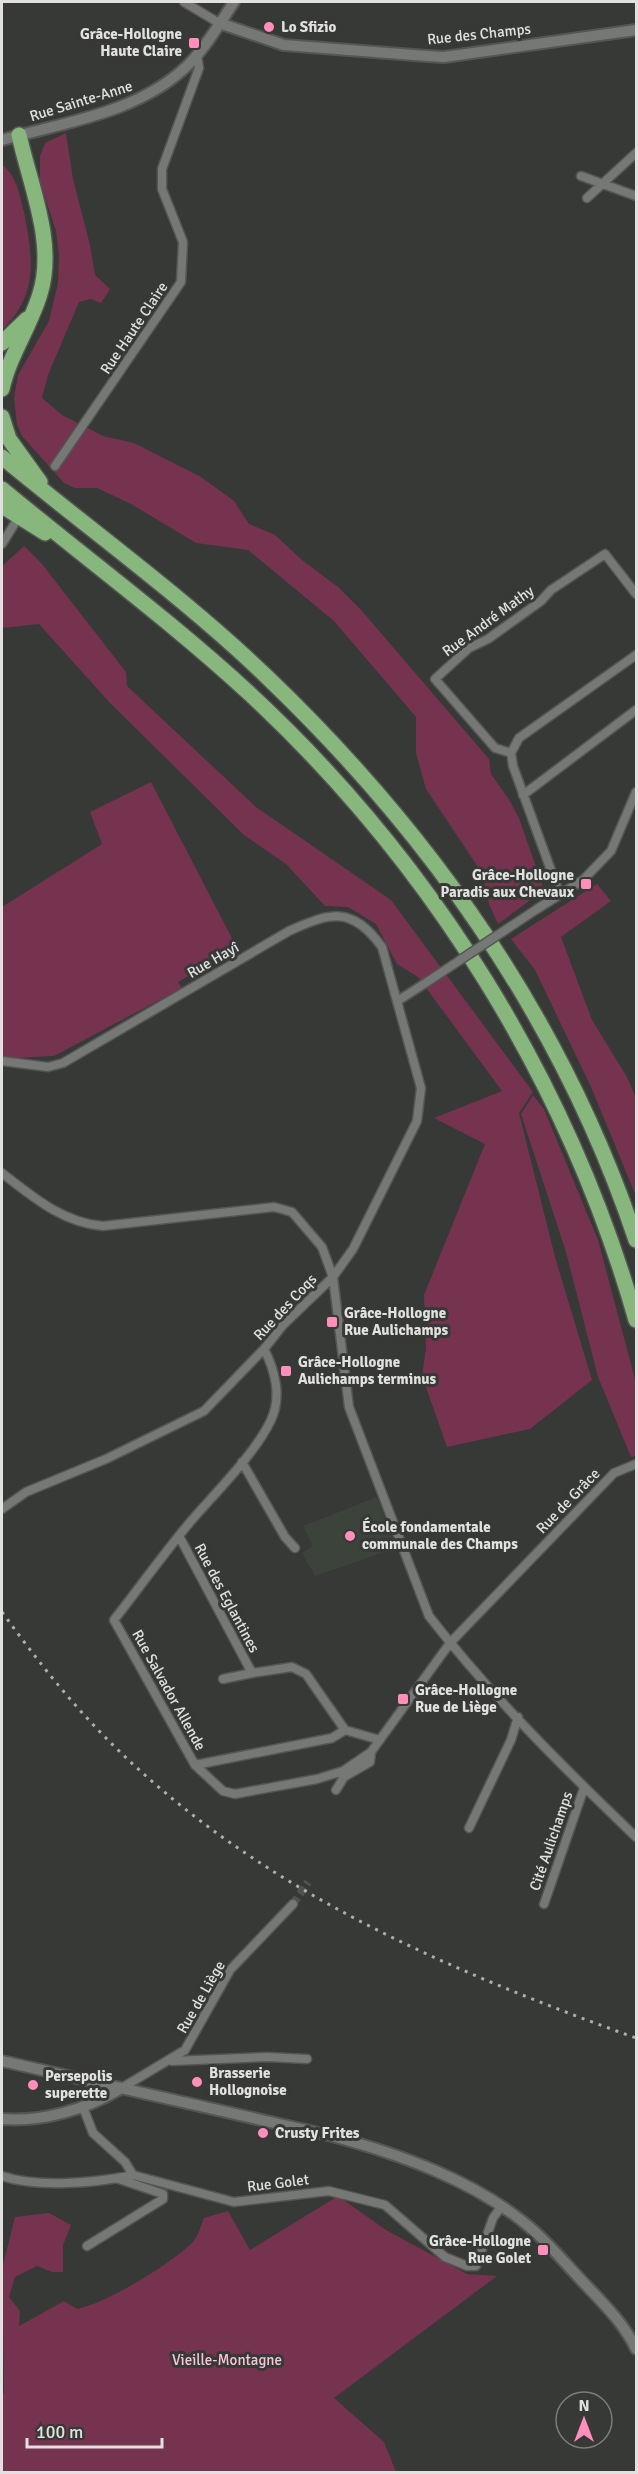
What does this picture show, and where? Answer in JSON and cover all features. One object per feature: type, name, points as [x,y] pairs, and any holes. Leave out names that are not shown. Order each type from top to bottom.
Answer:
[{"type":"highway","points":[[2,389],[43,284],[45,255],[41,222],[19,135]]},
{"type":"highway","points":[[2,343],[31,315]]},
{"type":"highway","points":[[2,417],[9,439],[37,476],[45,493]]},
{"type":"highway","points":[[2,458],[189,609],[265,675],[332,741],[393,808],[451,882],[548,1036],[590,1121],[636,1240]]},
{"type":"highway","points":[[2,489],[169,626],[273,717],[315,758],[374,824],[430,896],[526,1048],[567,1130],[603,1216],[636,1320]]},
{"type":"highway","points":[[2,506],[36,530],[62,539]]},
{"type":"street","points":[[184,2],[219,23]]},
{"type":"street","name":"Rue Sainte-Anne","points":[[2,140],[139,100],[171,80],[197,55],[234,2]]},
{"type":"street","name":"Rue des Champs","points":[[219,23],[284,45],[444,57],[636,30]]},
{"type":"street","name":"Rue Haute Claire","points":[[56,466],[181,282],[183,242],[162,189],[162,169],[199,68],[197,55]]},
{"type":"street","points":[[587,198],[636,153]]},
{"type":"street","points":[[581,176],[604,182],[636,196]]},
{"type":"street","points":[[2,544],[15,524]]},
{"type":"street","name":"Rue André Mathy","points":[[511,753],[495,748],[435,679],[469,648],[488,639],[541,601],[551,590],[605,554],[636,594]]},
{"type":"street","points":[[560,895],[511,753],[519,738],[636,655]]},
{"type":"street","points":[[524,795],[636,710]]},
{"type":"street","points":[[399,1000],[583,880],[611,851],[636,792]]},
{"type":"street","name":"Rue Hayî","points":[[2,1061],[48,1067],[63,1063],[289,931],[319,917],[343,916],[368,927],[382,947],[399,1000]]},
{"type":"street","name":"Rue des Coqs","points":[[2,1509],[26,1492],[106,1459],[204,1411],[264,1349],[283,1325],[333,1277],[353,1249],[417,1122],[421,1088],[399,1000]]},
{"type":"street","name":"Cité Aulichamps","points":[[2,1173],[52,1210],[82,1224],[103,1226],[253,1208],[274,1207],[292,1212],[322,1247],[333,1277],[349,1407],[429,1616],[450,1643],[584,1788],[636,1837]]},
{"type":"street","name":"Rue Salvador Allende","points":[[264,1349],[274,1369],[277,1387],[272,1419],[242,1462],[179,1536],[114,1620],[195,1765],[223,1791],[236,1794],[317,1779],[343,1771],[371,1752]]},
{"type":"street","points":[[242,1462],[285,1537],[295,1548]]},
{"type":"street","name":"Rue de Grâce","points":[[450,1643],[614,1473],[636,1464]]},
{"type":"street","name":"Rue des Eglantines","points":[[179,1536],[252,1672]]},
{"type":"street","points":[[336,1790],[344,1777],[370,1762],[371,1752],[450,1643]]},
{"type":"street","name":"Rue des Eglantines","points":[[223,1678],[292,1667],[306,1674],[345,1730]]},
{"type":"street","points":[[469,1828],[511,1740],[518,1717]]},
{"type":"street","points":[[195,1765],[332,1738],[345,1730],[380,1740]]},
{"type":"street","name":"Cité Aulichamps","points":[[544,1904],[584,1788]]},
{"type":"street","name":"Rue de Liège","points":[[120,2089],[185,2050],[230,1970],[293,1904]]},
{"type":"street","points":[[168,2062],[267,2057],[307,2059]]},
{"type":"street","points":[[2,2061],[378,2148],[454,2180],[501,2208],[539,2236],[608,2308],[636,2349]]},
{"type":"street","points":[[2,2119],[41,2118],[98,2102],[120,2089]]},
{"type":"street","points":[[83,2107],[93,2133],[125,2162],[133,2175]]},
{"type":"street","name":"Rue Golet","points":[[2,2176],[39,2183],[116,2179],[133,2175],[234,2202],[329,2191],[385,2205],[437,2251],[467,2266],[476,2266],[493,2218],[501,2208]]},
{"type":"street","points":[[87,2246],[163,2199],[163,2194],[116,2179]]},
{"type":"shaded area","name":"École fondamentale communale des Champs","points":[[377,1497],[396,1548],[315,1576],[302,1553],[313,1546],[303,1526]]},
{"type":"green space","points":[[66,133],[73,179],[90,245],[95,275],[110,289],[101,303],[91,299],[79,302],[48,375],[42,398],[62,415],[103,436],[134,443],[201,477],[234,501],[249,524],[275,535],[302,560],[338,587],[362,611],[489,759],[491,774],[519,818],[544,890],[498,924],[489,904],[482,873],[426,789],[416,753],[416,717],[334,621],[248,550],[196,543],[131,504],[97,488],[75,488],[64,483],[22,436],[17,425],[14,398],[18,375],[49,321],[58,283],[59,254],[56,231],[40,182],[40,156],[45,143]]},
{"type":"green space","points":[[4,166],[12,176],[19,193],[31,260],[28,289],[14,316],[2,330],[2,167]]},
{"type":"green space","points":[[24,546],[42,564],[126,672],[127,686],[256,807],[391,900],[533,1092],[519,1113],[555,1257],[592,1380],[530,1429],[447,1447],[422,1376],[426,1348],[424,1295],[485,1144],[434,1118],[502,1091],[418,977],[397,964],[376,924],[348,907],[325,906],[286,864],[244,835],[110,703],[39,624],[2,628],[2,566]]},
{"type":"green space","points":[[151,782],[237,948],[178,982],[182,988],[54,1056],[16,1058],[2,1055],[2,907],[102,844],[90,812]]},
{"type":"green space","points":[[597,884],[611,901],[561,937],[592,1020],[627,1077],[636,1098],[636,1196],[591,1087],[535,970],[511,939]]},
{"type":"green space","points":[[533,1095],[544,1109],[598,1240],[636,1383],[636,1456],[631,1457],[598,1377],[566,1252],[521,1114]]},
{"type":"green space","name":"Vieille-Montagne","points":[[338,2196],[386,2230],[467,2274],[497,2276],[334,2398],[384,2442],[396,2472],[2,2472],[2,2394],[4,2393],[2,2269],[15,2217],[49,2213],[71,2225],[63,2245],[63,2272],[52,2272],[37,2266],[15,2277],[9,2297],[20,2311],[19,2326],[64,2301],[77,2309],[104,2299],[137,2282],[169,2262],[192,2243],[204,2218],[228,2211],[250,2250]]},
{"type":"tunnel","points":[[293,1904],[308,1882]]},
{"type":"railway","points":[[2,1612],[56,1682],[99,1731],[171,1798],[231,1843],[294,1884],[359,1921],[426,1954],[495,1984],[636,2038]]},
{"type":"place","name":"Lo Sfizio","points":[[269,27]]},
{"type":"place","name":"Grâce-Hollogne Haute Claire","points":[[194,43]]},
{"type":"place","name":"Grâce-Hollogne Paradis aux Chevaux","points":[[586,884]]},
{"type":"place","name":"Grâce-Hollogne Rue Aulichamps","points":[[332,1322]]},
{"type":"place","name":"Grâce-Hollogne Aulichamps terminus","points":[[286,1371]]},
{"type":"place","name":"École fondamentale communale des Champs","points":[[350,1536]]},
{"type":"place","name":"Grâce-Hollogne Rue de Liège","points":[[403,1699]]},
{"type":"place","name":"Brasserie Hollognoise","points":[[197,2082]]},
{"type":"place","name":"Persepolis superette","points":[[33,2085]]},
{"type":"place","name":"Crusty Frites","points":[[263,2133]]},
{"type":"place","name":"Grâce-Hollogne Rue Golet","points":[[543,2250]]}]
